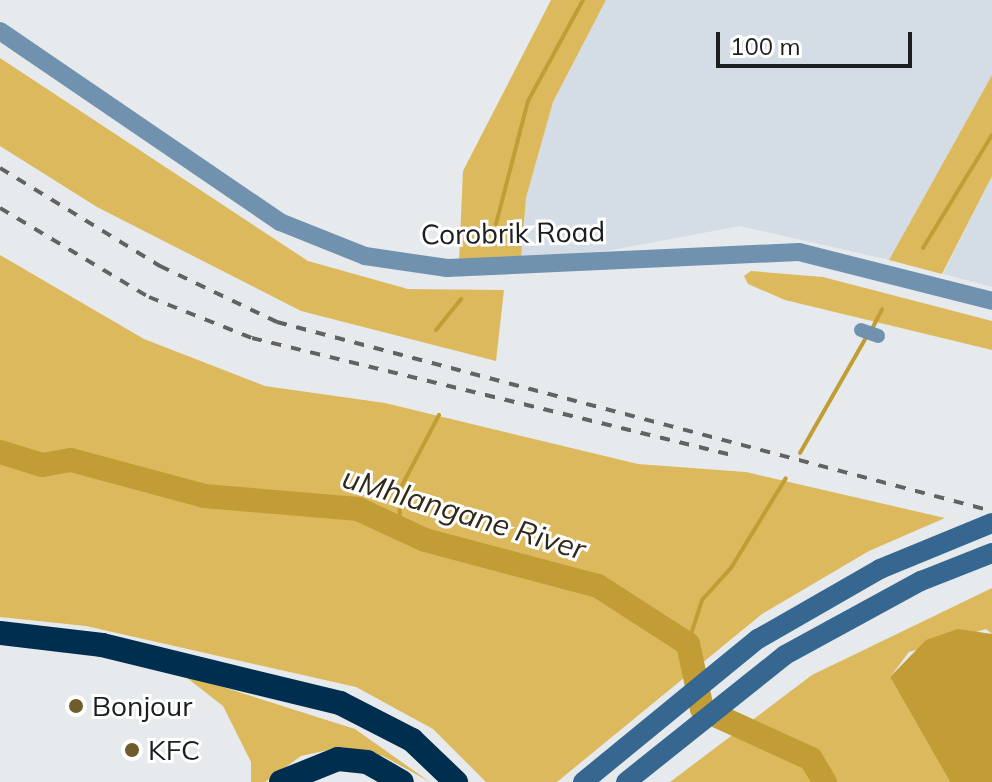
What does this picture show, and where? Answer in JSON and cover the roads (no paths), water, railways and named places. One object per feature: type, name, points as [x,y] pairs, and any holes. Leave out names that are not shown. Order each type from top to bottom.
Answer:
[{"type":"highway","points":[[0,633],[102,645],[340,703],[412,740],[456,782]]},
{"type":"highway","points":[[281,782],[338,759],[367,762],[402,782]]},
{"type":"main road","points":[[583,782],[758,639],[880,569],[992,523]]},
{"type":"main road","points":[[626,782],[785,655],[921,581],[992,553]]},
{"type":"street","name":"Corobrik Road","points":[[0,31],[280,222],[365,256],[475,268],[799,252],[992,301]]},
{"type":"street","points":[[861,330],[878,336]]},
{"type":"waterway","points":[[496,224],[528,101],[583,0]]},
{"type":"waterway","points":[[923,248],[992,135]]},
{"type":"waterway","points":[[436,330],[461,299]]},
{"type":"waterway","points":[[872,329],[882,309]]},
{"type":"waterway","points":[[800,453],[867,336]]},
{"type":"waterway","points":[[420,537],[400,521],[399,491],[439,415]]},
{"type":"waterway","name":"uMhlangane River","points":[[0,452],[42,465],[71,460],[204,496],[358,509],[425,540],[598,586],[688,644],[702,709],[811,759],[825,782]]},
{"type":"waterway","points":[[688,644],[702,600],[731,568],[786,478]]},
{"type":"railway","points":[[0,168],[160,266],[277,322],[992,511]]},
{"type":"railway","points":[[0,208],[149,297],[252,338],[737,456]]},
{"type":"place","name":"Bonjour","points":[[76,706]]},
{"type":"place","name":"KFC","points":[[132,750]]}]
